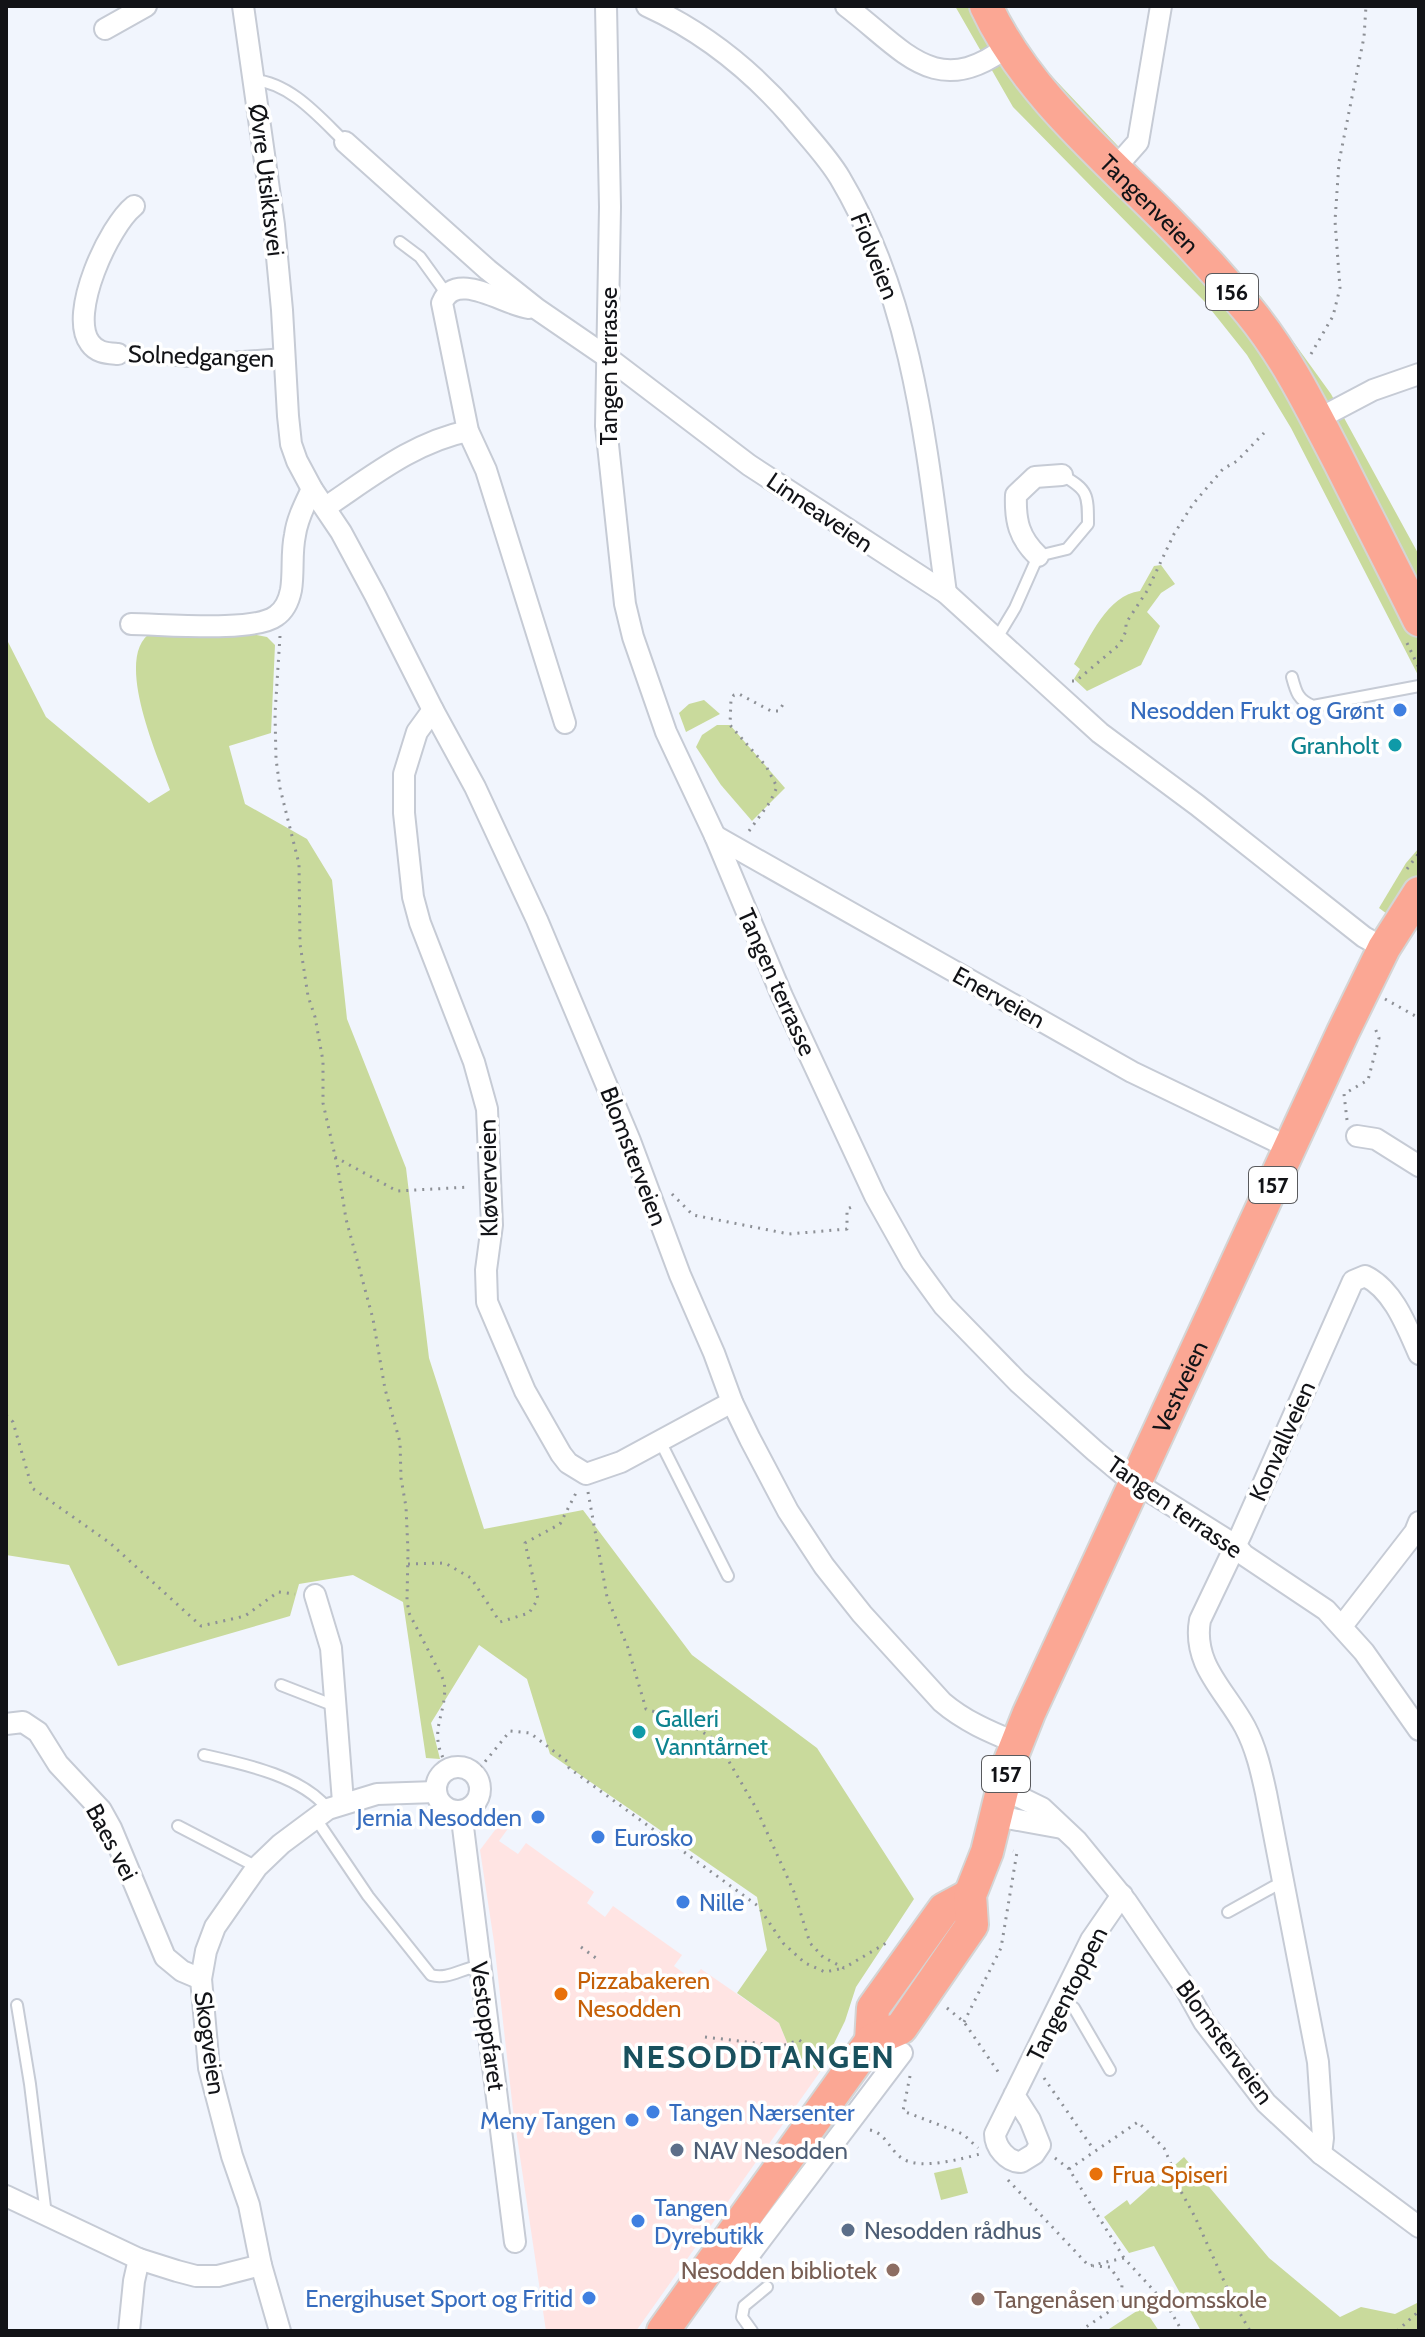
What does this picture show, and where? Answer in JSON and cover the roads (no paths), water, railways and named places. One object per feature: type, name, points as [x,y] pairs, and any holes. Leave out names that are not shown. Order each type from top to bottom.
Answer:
[{"type":"main road","name":"Tangenveien","points":[[986,6],[1008,46],[1037,86],[1198,252],[1252,314],[1294,374],[1318,419],[1412,630]]},
{"type":"main road","name":"Vestveien","points":[[663,2331],[871,2041],[873,2008],[944,1909],[970,1895],[987,1852],[998,1802],[1017,1743],[1366,986],[1384,948],[1419,893]]},
{"type":"street","points":[[105,29],[146,6]]},
{"type":"street","name":"Øvre Utsiktsvei","points":[[243,6],[274,225],[284,354]]},
{"type":"street","name":"Tangen terrasse","points":[[606,6],[610,144],[606,426],[625,604],[633,637],[666,732],[715,836],[782,996],[875,1196],[912,1262],[944,1306],[1018,1382],[1105,1459],[1136,1482],[1235,1545],[1244,1555],[1326,1610],[1399,1698],[1419,1730]]},
{"type":"street","name":"Fiolveien","points":[[647,6],[677,20],[735,60],[772,95],[840,176],[882,267],[900,319],[922,432],[946,593]]},
{"type":"street","points":[[846,6],[926,67],[937,71],[954,72],[974,66],[992,59],[1008,46]]},
{"type":"street","points":[[1115,168],[1138,142],[1161,6]]},
{"type":"street","name":"Linneaveien","points":[[345,142],[488,270],[537,309],[607,357],[749,465],[918,578],[946,593],[1113,743],[1209,814],[1364,937],[1384,948]]},
{"type":"street","name":"Solnedgangen","points":[[118,354],[101,352],[93,347],[83,323],[103,248],[118,222],[134,206]]},
{"type":"street","points":[[537,309],[466,288],[446,293],[442,303],[468,431],[486,470],[565,723]]},
{"type":"street","name":"Solnedgangen","points":[[284,354],[291,444],[312,489],[326,507]]},
{"type":"street","points":[[1318,419],[1373,390],[1419,374]]},
{"type":"street","points":[[326,507],[431,441],[468,431]]},
{"type":"street","points":[[1038,556],[1026,544],[1018,528],[1016,495],[1035,477],[1062,475]]},
{"type":"street","points":[[131,624],[244,625],[277,616],[288,602],[294,536],[312,489]]},
{"type":"street","name":"Blomsterveien","points":[[326,507],[475,787],[537,920],[630,1141],[732,1402],[788,1511],[824,1566],[862,1614],[954,1713],[1017,1743]]},
{"type":"street","name":"Kløverveien","points":[[433,710],[417,732],[404,774],[407,857],[420,923],[474,1062],[487,1109],[492,1225],[486,1270],[487,1302],[525,1391],[568,1463],[586,1474],[621,1462],[660,1441]]},
{"type":"street","name":"Enerveien","points":[[715,836],[1132,1072],[1290,1148]]},
{"type":"street","points":[[1357,1136],[1376,1139],[1419,1166]]},
{"type":"street","name":"Konvallveien","points":[[1321,2154],[1323,2138],[1318,2062],[1255,1748],[1243,1722],[1205,1665],[1199,1650],[1200,1620],[1353,1281],[1365,1276],[1380,1287],[1397,1308],[1419,1354]]},
{"type":"street","points":[[660,1441],[732,1402]]},
{"type":"street","points":[[1342,1626],[1418,1529]]},
{"type":"street","points":[[315,1595],[331,1648],[335,1706],[329,1810]]},
{"type":"street","name":"Baes vei","points":[[6,1724],[23,1722],[38,1732],[58,1764],[94,1801],[111,1828],[165,1957],[182,1971],[201,1979]]},
{"type":"street","points":[[463,1767],[475,1774],[480,1784],[478,1798],[468,1809],[461,1811],[454,1811],[442,1804],[436,1792],[438,1778],[449,1768],[463,1767]]},
{"type":"street","name":"Skogveien","points":[[280,2331],[261,2265],[249,2205],[232,2156],[209,2068],[201,1979],[206,1951],[215,1927],[257,1867],[281,1844],[329,1810],[377,1794],[436,1792]]},
{"type":"street","name":"Blomsterveien","points":[[998,1802],[1062,1828],[1077,1841],[1122,1895],[1184,1986],[1204,2022],[1266,2103],[1321,2154],[1419,2227]]},
{"type":"street","name":"Vestoppfaret","points":[[461,1811],[515,2242]]},
{"type":"street","name":"Tangentoppen","points":[[1014,2095],[1030,2120],[1040,2145],[1034,2154],[1021,2162],[1015,2162],[997,2145],[995,2134],[1014,2095],[1032,2061],[1091,1940],[1122,1895]]},
{"type":"street","points":[[740,2267],[902,2053]]},
{"type":"street","points":[[6,2196],[139,2259],[196,2276],[229,2275],[261,2265]]},
{"type":"street","points":[[129,2331],[139,2259]]},
{"type":"lane","name":"Linneaveien","points":[[254,80],[267,81],[285,89],[345,142]]},
{"type":"lane","points":[[400,242],[420,257],[446,293]]},
{"type":"lane","name":"Solnedgangen","points":[[118,354],[187,361],[284,354]]},
{"type":"lane","points":[[997,638],[1015,608],[1038,556],[1067,549],[1088,524],[1087,493],[1082,486],[1062,475]]},
{"type":"lane","points":[[1292,677],[1297,695],[1313,706],[1419,686]]},
{"type":"lane","points":[[660,1441],[728,1576]]},
{"type":"lane","points":[[281,1685],[335,1706]]},
{"type":"lane","points":[[204,1755],[257,1767],[318,1797],[329,1810],[368,1896],[431,1975],[443,1977],[468,1967],[480,1966]]},
{"type":"lane","points":[[178,1826],[257,1867]]},
{"type":"lane","points":[[1228,1912],[1282,1882]]},
{"type":"lane","points":[[1062,1999],[1074,2008],[1110,2070]]},
{"type":"lane","points":[[17,2005],[46,2215]]},
{"type":"lane","points":[[752,2331],[742,2317],[744,2306],[767,2287]]},
{"type":"place","name":"Nesodden Frukt og Grønt","points":[[1400,710]]},
{"type":"place","name":"Granholt","points":[[1395,745]]},
{"type":"place","name":"Galleri Vanntårnet","points":[[639,1732]]},
{"type":"place","name":"Jernia Nesodden","points":[[538,1817]]},
{"type":"place","name":"Eurosko","points":[[598,1837]]},
{"type":"place","name":"Nille","points":[[683,1902]]},
{"type":"place","name":"Pizzabakeren Nesodden","points":[[561,1994]]},
{"type":"place","name":"Tangen Nærsenter","points":[[653,2112]]},
{"type":"place","name":"Meny Tangen","points":[[632,2120]]},
{"type":"place","name":"NAV Nesodden","points":[[677,2150]]},
{"type":"place","name":"Frua Spiseri","points":[[1096,2174]]},
{"type":"place","name":"Tangen Dyrebutikk","points":[[638,2221]]},
{"type":"place","name":"Nesodden rådhus","points":[[848,2230]]},
{"type":"place","name":"Nesodden bibliotek","points":[[893,2270]]},
{"type":"place","name":"Energihuset Sport og Fritid","points":[[589,2298]]},
{"type":"place","name":"Tangenåsen ungdomsskole","points":[[978,2299]]},
{"type":"district","name":"NESODDTANGEN","points":[[759,2056]]}]
